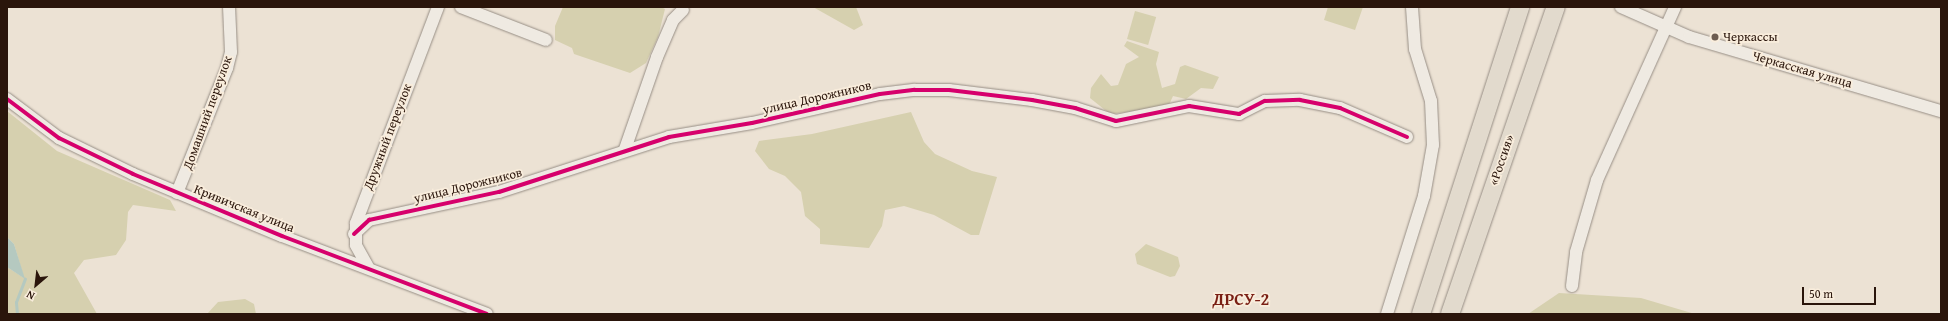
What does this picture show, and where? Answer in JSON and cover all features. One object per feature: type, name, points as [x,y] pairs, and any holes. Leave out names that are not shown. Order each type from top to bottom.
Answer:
[{"type":"highway","points":[[1421,314],[1520,7]]},
{"type":"highway","name":"«Россия»","points":[[1450,314],[1536,59],[1556,7]]},
{"type":"street","name":"Домашний переулок","points":[[177,193],[227,68],[231,52],[230,7]]},
{"type":"street","name":"Дружный переулок","points":[[368,267],[359,255],[354,234],[358,218],[438,7]]},
{"type":"street","points":[[462,7],[546,40]]},
{"type":"street","points":[[1388,314],[1424,196],[1433,145],[1431,101],[1414,44],[1412,7]]},
{"type":"street","points":[[1505,50],[1510,7]]},
{"type":"street","points":[[1536,59],[1564,7]]},
{"type":"street","name":"Черкасская улица","points":[[1621,7],[1667,28],[1941,111]]},
{"type":"street","points":[[1572,286],[1576,252],[1597,180],[1667,28],[1675,7]]},
{"type":"street","points":[[625,149],[657,57],[673,20],[683,10]]},
{"type":"street","name":"улица Дорожников","points":[[354,234],[369,220],[498,192],[625,149],[669,137],[752,123],[880,94],[915,90],[949,90],[1032,100],[1075,108],[1116,121],[1189,106],[1239,114],[1265,101],[1300,100],[1340,108],[1407,137]]},
{"type":"street","name":"Кривичская улица","points":[[7,99],[59,138],[177,193],[487,314]]},
{"type":"shaded area","points":[[563,7],[661,7],[665,9],[658,37],[646,63],[630,73],[574,54],[572,48],[555,40],[555,26]]},
{"type":"shaded area","points":[[813,7],[856,7],[863,25],[854,30]]},
{"type":"shaded area","points":[[1328,7],[1363,7],[1355,30],[1324,20]]},
{"type":"shaded area","points":[[1135,11],[1156,17],[1148,45],[1127,39]]},
{"type":"shaded area","points":[[1127,41],[1159,52],[1156,64],[1162,88],[1175,84],[1180,67],[1185,65],[1219,77],[1213,89],[1201,88],[1186,99],[1173,96],[1168,107],[1110,114],[1090,98],[1091,88],[1101,74],[1111,86],[1118,85],[1126,64],[1139,57],[1124,46]]},
{"type":"shaded area","points":[[7,111],[57,151],[170,200],[176,211],[133,205],[128,212],[126,240],[116,255],[84,260],[74,273],[97,314],[7,314],[7,267],[24,278],[14,244],[7,237]]},
{"type":"shaded area","points":[[911,112],[924,142],[935,154],[972,171],[997,177],[979,235],[971,235],[934,215],[904,206],[885,210],[882,226],[869,248],[820,244],[820,229],[805,216],[801,192],[785,176],[769,169],[755,151],[759,141],[812,134]]},
{"type":"shaded area","points":[[7,237],[14,244],[25,279],[7,267]]},
{"type":"shaded area","points":[[1146,244],[1178,257],[1180,266],[1175,276],[1170,277],[1137,264],[1135,254]]},
{"type":"shaded area","points":[[1559,293],[1641,298],[1695,314],[1528,314]]},
{"type":"shaded area","points":[[245,299],[254,304],[256,314],[207,314],[218,302]]},
{"type":"waterway","points":[[17,314],[16,302],[25,279]]},
{"type":"cycle path","points":[[354,234],[369,220],[499,192],[669,137],[752,123],[880,94],[915,90],[949,90],[1032,100],[1075,108],[1116,121],[1189,106],[1239,114],[1265,101],[1300,100],[1340,108],[1407,137]]},
{"type":"cycle path","points":[[7,99],[59,138],[133,174],[282,236],[487,314]]},
{"type":"place","name":"Черкассы","points":[[1715,37]]},
{"type":"district","name":"ДРСУ-2","points":[[1241,299]]}]
